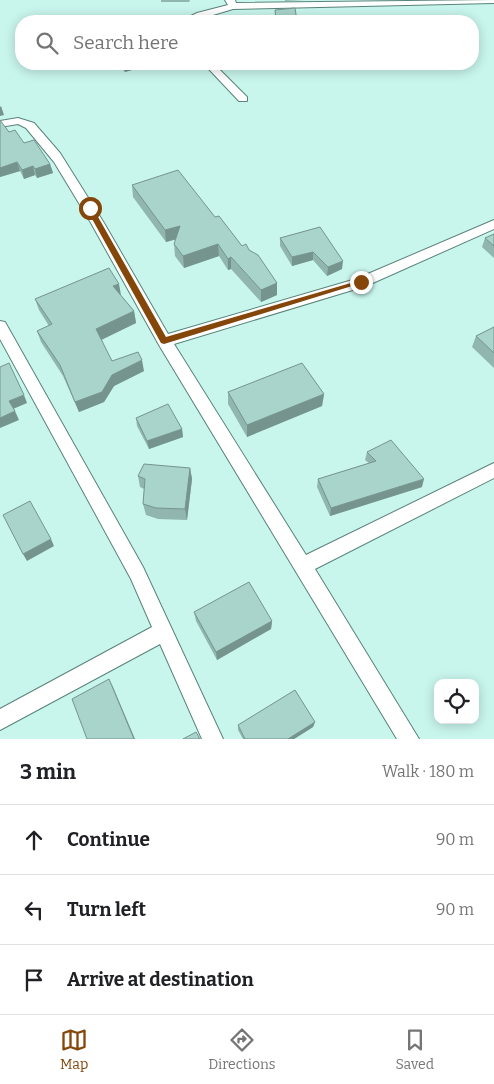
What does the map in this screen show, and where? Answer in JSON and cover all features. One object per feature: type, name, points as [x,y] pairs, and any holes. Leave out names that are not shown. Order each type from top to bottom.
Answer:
[{"type":"street","points":[[200,15],[231,3],[494,0]]},
{"type":"street","points":[[215,70],[243,99]]},
{"type":"street","points":[[0,124],[16,120],[24,121],[34,128],[54,152],[90,208],[164,340],[410,739]]},
{"type":"street","points":[[164,340],[361,282],[494,224]]},
{"type":"street","points":[[0,326],[137,573],[213,739]]},
{"type":"street","points":[[304,565],[494,470]]},
{"type":"street","points":[[0,720],[163,632]]},
{"type":"building","points":[[295,8],[296,15],[275,15],[275,10]]},
{"type":"building","points":[[0,120],[9,132],[15,130],[24,143],[34,140],[50,164],[35,169],[33,166],[22,170],[17,162],[0,168]]},
{"type":"building","points":[[178,170],[215,217],[219,216],[242,246],[246,244],[249,250],[258,255],[277,283],[261,290],[231,257],[228,259],[218,244],[183,256],[174,244],[180,226],[165,230],[132,185]]},
{"type":"building","points":[[320,227],[343,261],[328,267],[313,252],[292,257],[280,238]]},
{"type":"building","points":[[494,234],[494,246],[485,238]]},
{"type":"building","points":[[109,268],[119,284],[113,286],[134,311],[96,329],[112,361],[138,352],[142,360],[112,375],[102,392],[75,402],[60,365],[37,331],[52,324],[35,299]]},
{"type":"building","points":[[494,327],[494,353],[476,336]]},
{"type":"building","points":[[9,363],[24,395],[9,401],[15,411],[0,418],[0,367]]},
{"type":"building","points":[[302,363],[324,394],[247,425],[228,392]]},
{"type":"building","points":[[168,404],[182,429],[147,441],[136,418]]},
{"type":"building","points":[[391,440],[424,479],[331,508],[318,479],[376,461],[367,452]]},
{"type":"building","points":[[144,464],[190,468],[185,509],[156,508],[143,504],[145,479],[138,476]]},
{"type":"building","points":[[30,501],[51,539],[23,554],[3,515]]},
{"type":"building","points":[[249,582],[272,621],[216,652],[194,612]]},
{"type":"building","points":[[109,679],[134,739],[87,739],[72,699]]},
{"type":"building","points":[[295,690],[315,722],[288,739],[245,739],[238,725]]},
{"type":"building","points":[[196,732],[200,739],[183,739]]},
{"type":"route","points":[[90,208],[164,340],[361,282]]}]
